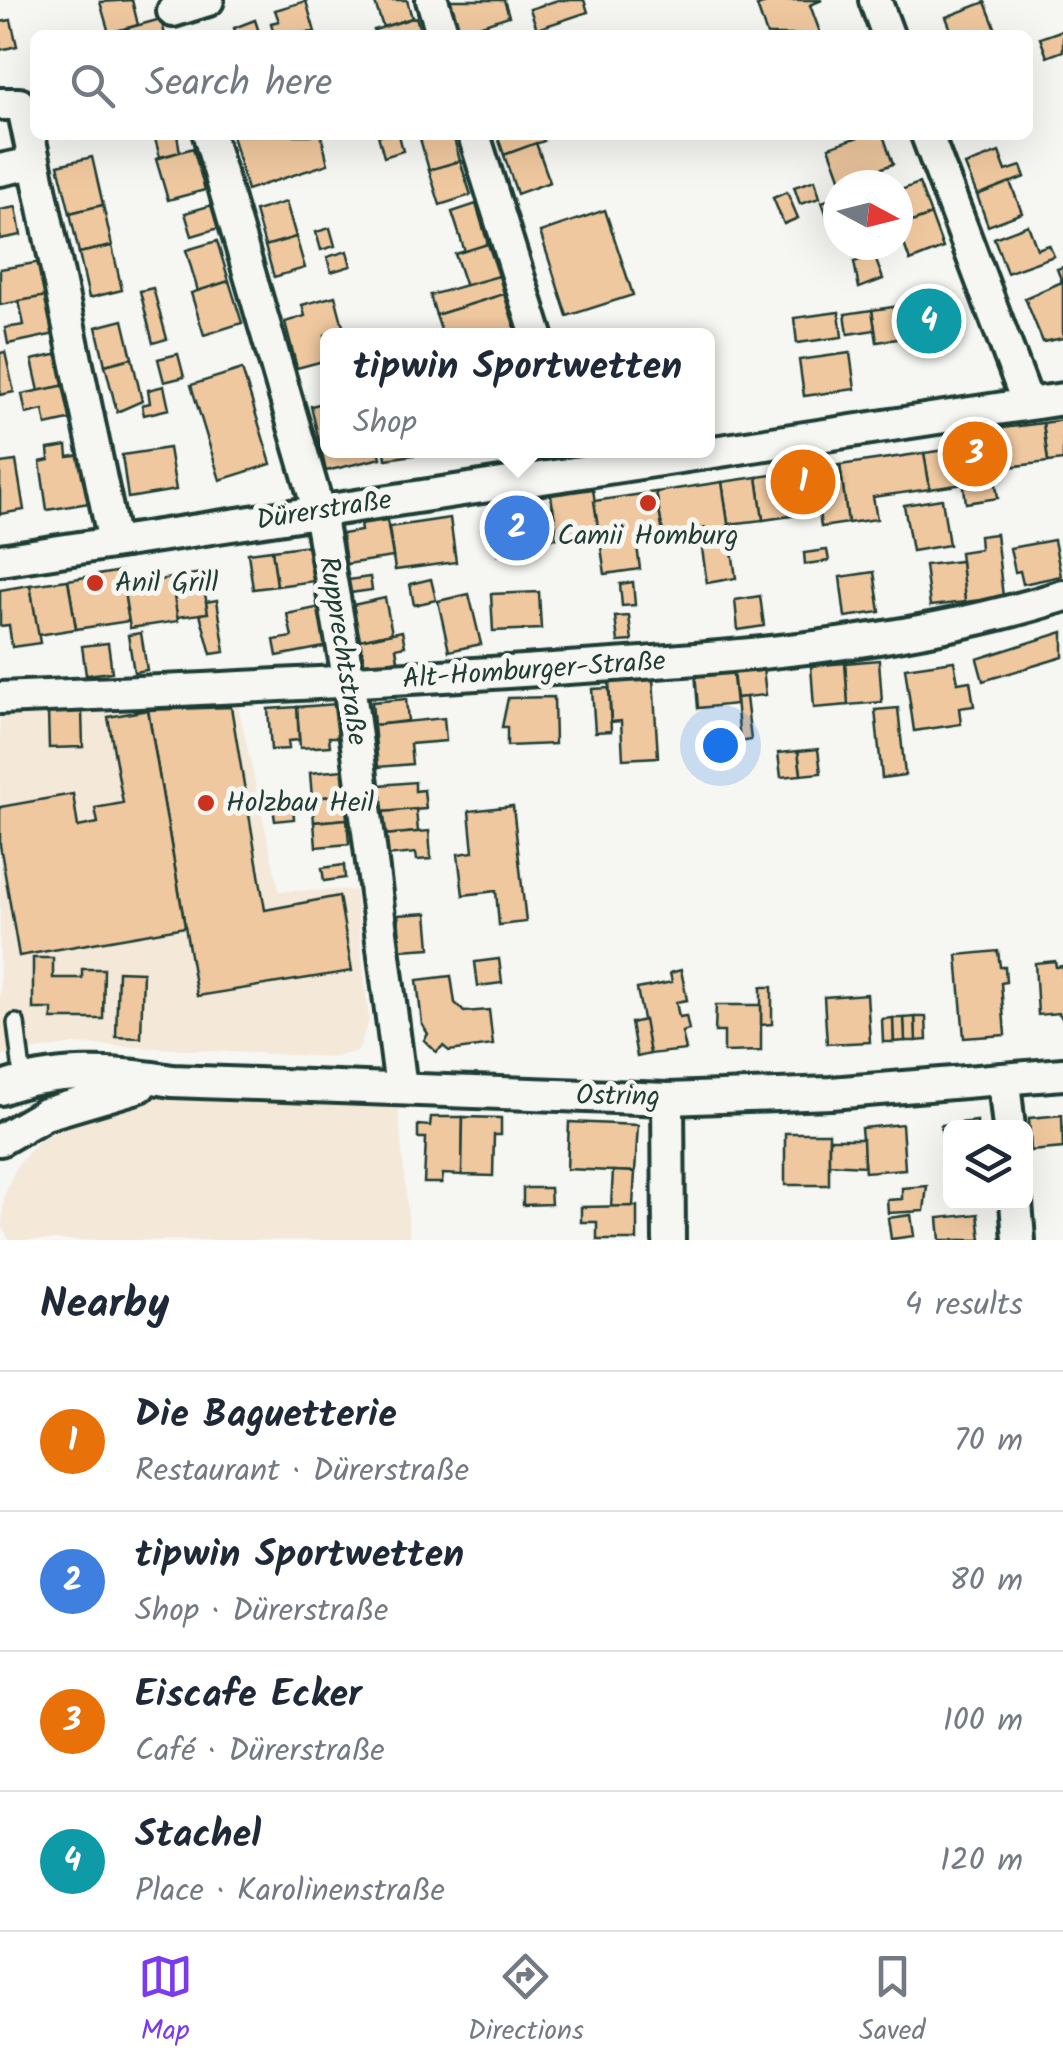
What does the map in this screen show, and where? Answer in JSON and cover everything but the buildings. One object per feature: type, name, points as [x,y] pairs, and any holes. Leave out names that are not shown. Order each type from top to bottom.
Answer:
[{"type":"street","points":[[174,15],[208,0]]},
{"type":"street","points":[[432,0],[441,30]]},
{"type":"street","points":[[875,0],[886,30]]},
{"type":"street","points":[[0,104],[18,104],[24,112],[114,542]]},
{"type":"street","name":"Rupprechtstraße","points":[[210,140],[319,512],[349,684],[401,1088]]},
{"type":"street","points":[[476,140],[534,328]]},
{"type":"street","points":[[929,140],[1028,404]]},
{"type":"street","points":[[0,170],[33,163]]},
{"type":"street","name":"Dürerstraße","points":[[715,443],[1063,399]]},
{"type":"street","name":"Dürerstraße","points":[[0,560],[319,512],[576,461]]},
{"type":"street","name":"Alt-Homburger-Straße","points":[[0,698],[349,684],[792,649],[936,627],[1063,596]]},
{"type":"street","name":"Ostring","points":[[12,1085],[95,1075],[668,1099],[1004,1081],[1063,1074]]},
{"type":"street","name":"Ostring","points":[[0,1140],[45,1114],[124,1088],[172,1081]]},
{"type":"street","points":[[1004,1081],[1007,1120]]},
{"type":"street","points":[[668,1099],[668,1240]]},
{"type":"street","points":[[1017,1210],[1019,1240]]},
{"type":"lane","points":[[12,1085],[16,1023]]},
{"type":"shaded area","points":[[237,701],[279,891],[355,890],[369,1020],[358,1051],[334,1057],[73,1044],[0,1056],[0,715]]},
{"type":"shaded area","points":[[206,1095],[398,1107],[410,1240],[9,1240],[2,1226],[4,1196],[18,1164],[42,1138],[91,1112],[142,1099]]},
{"type":"place","name":"Stachel","points":[[929,321]]},
{"type":"place","name":"Eiscafe Ecker","points":[[975,454]]},
{"type":"place","name":"Die Baguetterie","points":[[803,482]]},
{"type":"place","name":"Camii Homburg","points":[[648,503]]},
{"type":"place","name":"tipwin Sportwetten","points":[[517,528]]},
{"type":"place","name":"Anil Grill","points":[[95,583]]},
{"type":"place","name":"Holzbau Heil","points":[[206,803]]}]
